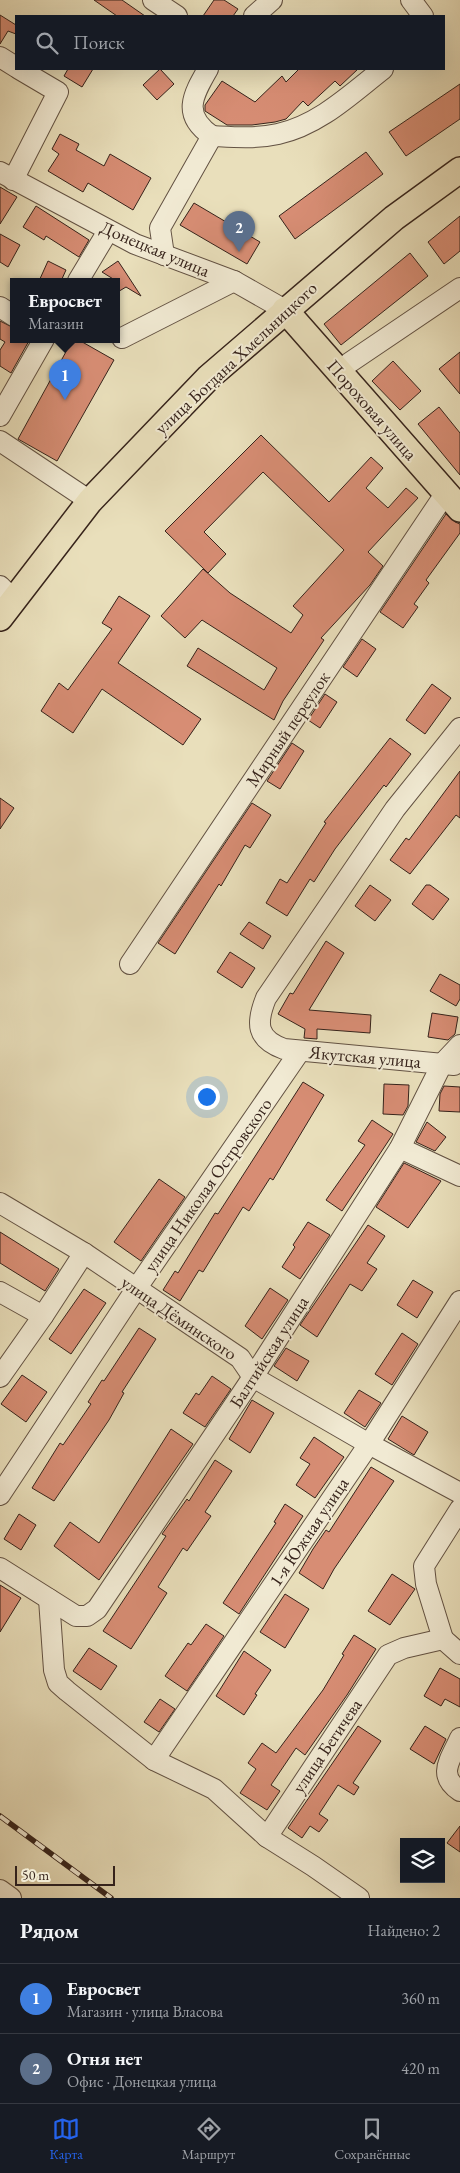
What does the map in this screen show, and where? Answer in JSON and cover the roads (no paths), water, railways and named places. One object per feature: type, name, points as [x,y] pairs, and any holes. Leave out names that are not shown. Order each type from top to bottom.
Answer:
[{"type":"main road","name":"улица Богдана Хмельницкого","points":[[5,602],[90,501],[209,377],[394,218],[460,170]]},
{"type":"main road","name":"Пороховая улица","points":[[285,310],[453,502]]},
{"type":"street","points":[[153,0],[176,15]]},
{"type":"street","points":[[255,15],[272,0]]},
{"type":"street","points":[[411,0],[422,15]]},
{"type":"street","points":[[0,57],[15,66]]},
{"type":"street","points":[[7,176],[58,92],[22,70]]},
{"type":"street","points":[[207,70],[192,101],[194,119],[199,127],[212,136],[278,134],[303,126],[326,114],[382,70]]},
{"type":"street","points":[[164,254],[160,228],[212,136]]},
{"type":"street","name":"Донецкая улица","points":[[7,176],[108,231],[135,244],[234,281],[285,310]]},
{"type":"street","points":[[80,278],[108,231]]},
{"type":"street","points":[[122,338],[234,281]]},
{"type":"street","points":[[349,363],[460,288]]},
{"type":"street","points":[[0,416],[42,343]]},
{"type":"street","points":[[0,441],[90,501]]},
{"type":"street","name":"Мирный переулок","points":[[130,964],[453,502]]},
{"type":"street","name":"Якутская улица","points":[[451,1065],[300,1051],[270,1044],[262,1035],[260,1023],[266,998],[395,809],[460,728]]},
{"type":"street","name":"Балтийская улица","points":[[49,1599],[76,1616],[87,1616],[97,1609],[253,1377],[400,1148],[451,1065],[460,1045]]},
{"type":"street","name":"улица Николая Островского","points":[[0,1495],[136,1289],[300,1051]]},
{"type":"street","points":[[400,1148],[460,1176]]},
{"type":"street","name":"улица Дёминского","points":[[0,1203],[84,1253],[240,1358],[253,1377],[369,1444],[460,1493]]},
{"type":"street","points":[[0,1377],[84,1253]]},
{"type":"street","points":[[0,1292],[43,1316]]},
{"type":"street","name":"1-я Южная улица","points":[[154,1760],[369,1444],[460,1301]]},
{"type":"street","points":[[460,1509],[424,1566],[426,1584],[443,1639],[460,1654]]},
{"type":"street","points":[[0,1568],[49,1599],[54,1670],[58,1683],[154,1760],[214,1788],[266,1838],[313,1866],[358,1898]]},
{"type":"street","name":"улица Бегичева","points":[[266,1838],[388,1655],[404,1648],[443,1639]]},
{"type":"street","points":[[460,1738],[446,1768],[450,1782],[460,1791]]},
{"type":"street","points":[[0,1890],[11,1898]]},
{"type":"railway","points":[[0,1816],[111,1898]]},
{"type":"place","name":"Огня нет","points":[[239,252]]},
{"type":"place","name":"Евросвет","points":[[65,400]]}]
